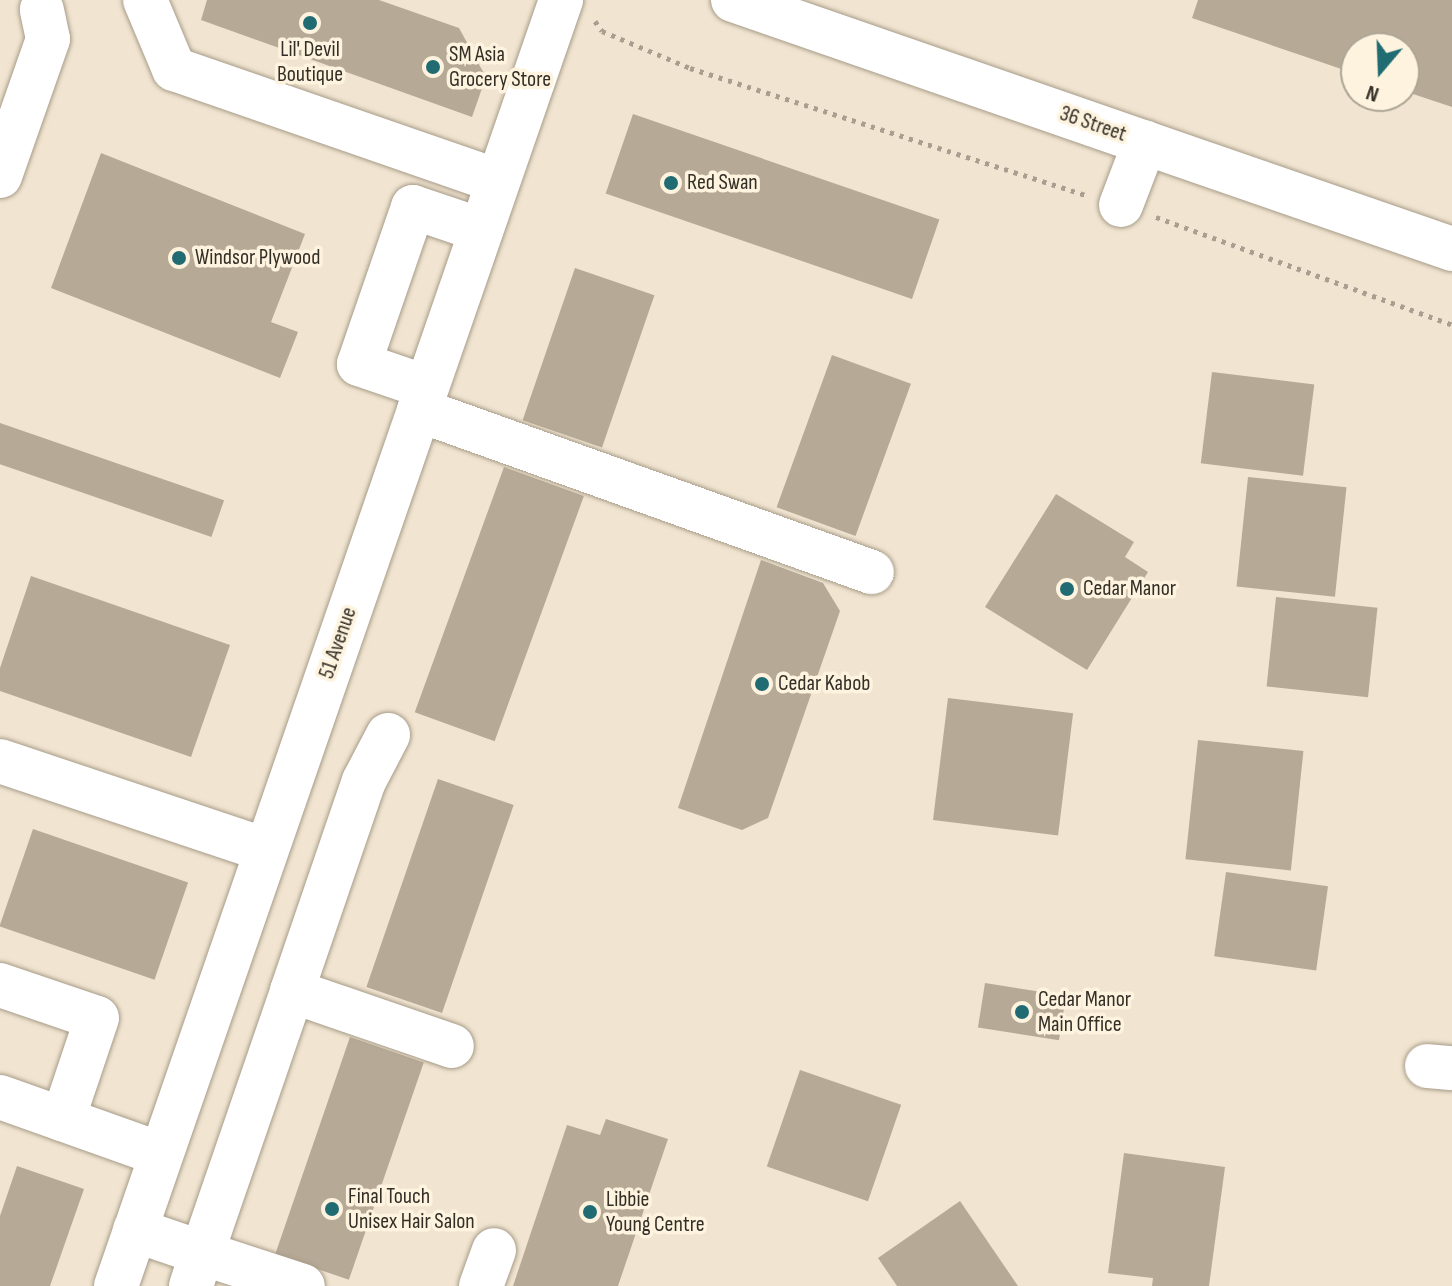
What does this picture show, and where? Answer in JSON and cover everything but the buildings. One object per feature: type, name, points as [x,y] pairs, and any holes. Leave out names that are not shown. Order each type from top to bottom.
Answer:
[{"type":"street","points":[[145,0],[174,69],[497,181]]},
{"type":"street","name":"51 Avenue","points":[[116,1286],[561,0]]},
{"type":"street","name":"36 Street","points":[[755,4],[1452,249]]},
{"type":"street","points":[[0,176],[48,39],[42,10]]},
{"type":"street","points":[[1123,206],[1145,142]]},
{"type":"street","points":[[481,230],[413,207],[359,364],[422,399],[872,572]]},
{"type":"street","points":[[196,1269],[364,781],[388,735]]},
{"type":"street","points":[[0,761],[266,850]]},
{"type":"street","points":[[0,985],[97,1018],[63,1119]]},
{"type":"street","points":[[292,991],[452,1046]]},
{"type":"street","points":[[0,1097],[160,1154]]},
{"type":"street","points":[[135,1230],[196,1269],[303,1286]]},
{"type":"path","points":[[602,31],[690,68],[833,117],[1123,206],[1452,325]]},
{"type":"place","name":"Lil' Devil Boutique","points":[[310,23]]},
{"type":"place","name":"SM Asia Grocery Store","points":[[433,67]]},
{"type":"place","name":"Red Swan","points":[[671,183]]},
{"type":"place","name":"Windsor Plywood","points":[[179,258]]},
{"type":"place","name":"Cedar Manor","points":[[1067,589]]},
{"type":"place","name":"Cedar Kabob","points":[[762,684]]},
{"type":"place","name":"Cedar Manor Main Office","points":[[1022,1012]]},
{"type":"place","name":"Final Touch Unisex Hair Salon","points":[[332,1209]]},
{"type":"place","name":"Libbie Young Centre","points":[[590,1212]]}]
